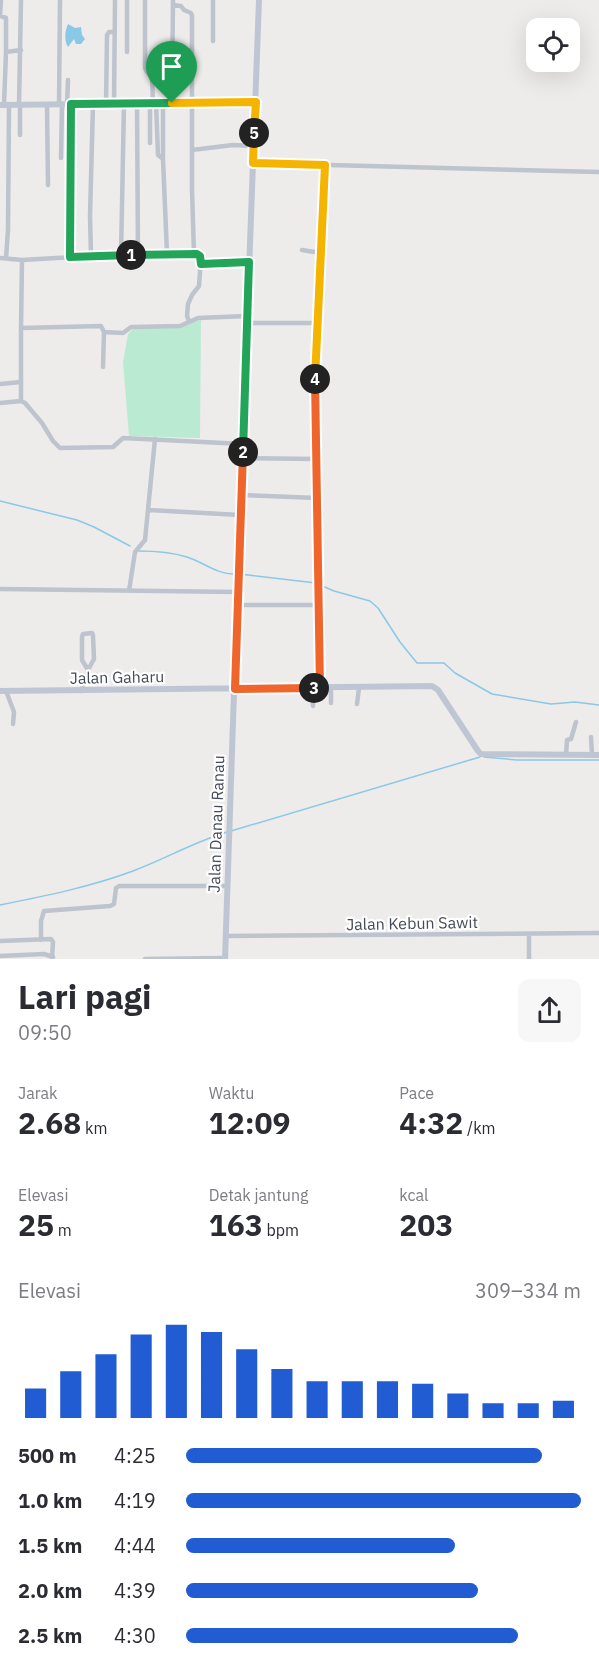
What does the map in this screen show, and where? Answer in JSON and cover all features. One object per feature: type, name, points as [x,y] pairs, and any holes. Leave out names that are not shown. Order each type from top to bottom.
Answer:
[{"type":"street","points":[[1,0],[0,16],[6,18],[4,105],[8,231],[3,258],[22,260],[48,257],[167,254],[200,256],[199,286],[188,304],[189,321]]},
{"type":"street","points":[[20,135],[21,0]]},
{"type":"street","points":[[60,0],[70,257]]},
{"type":"street","points":[[110,104],[107,35],[114,32],[114,0]]},
{"type":"street","points":[[127,0],[127,52]]},
{"type":"street","points":[[145,0],[145,68],[152,75],[156,103],[158,154],[163,159],[167,254]]},
{"type":"street","points":[[213,0],[213,41]]},
{"type":"street","name":"Jalan Danau Ranau","points":[[225,958],[259,0]]},
{"type":"street","points":[[172,103],[173,3],[192,15],[194,254]]},
{"type":"street","points":[[6,52],[21,50]]},
{"type":"street","points":[[61,158],[68,80]]},
{"type":"street","points":[[4,105],[256,102]]},
{"type":"street","points":[[150,143],[156,103]]},
{"type":"street","points":[[91,256],[93,104]]},
{"type":"street","points":[[121,255],[124,104]]},
{"type":"street","points":[[137,104],[138,255]]},
{"type":"street","points":[[47,105],[48,185]]},
{"type":"street","points":[[192,150],[254,146]]},
{"type":"street","points":[[253,163],[599,172]]},
{"type":"street","points":[[320,688],[315,375],[325,165]]},
{"type":"street","points":[[302,250],[321,253]]},
{"type":"street","points":[[21,401],[22,260]]},
{"type":"street","points":[[201,264],[249,262]]},
{"type":"street","points":[[104,332],[125,333],[131,327],[180,326],[198,318],[318,323]]},
{"type":"street","points":[[21,328],[102,327],[104,332],[103,367]]},
{"type":"street","points":[[0,384],[21,382]]},
{"type":"street","points":[[0,403],[21,401],[31,409],[60,448],[108,448],[117,445],[123,438],[243,444]]},
{"type":"street","points":[[129,591],[135,552],[145,540],[155,439]]},
{"type":"street","points":[[243,458],[316,459]]},
{"type":"street","points":[[241,495],[316,498]]},
{"type":"street","points":[[149,510],[240,515]]},
{"type":"street","points":[[0,590],[238,592]]},
{"type":"street","points":[[237,605],[320,604]]},
{"type":"street","points":[[81,691],[94,656],[92,633],[83,634],[82,637],[82,660],[88,670]]},
{"type":"street","name":"Jalan Gaharu","points":[[3,691],[434,687],[481,754],[566,755]]},
{"type":"street","points":[[312,688],[313,706]]},
{"type":"street","points":[[331,688],[331,703]]},
{"type":"street","points":[[357,704],[359,688]]},
{"type":"street","points":[[3,691],[14,712],[13,724]]},
{"type":"street","points":[[576,722],[571,740],[567,740],[566,755],[596,755],[591,737]]},
{"type":"street","points":[[41,939],[44,911],[110,906],[114,904],[118,886],[228,886]]},
{"type":"street","name":"Jalan Kebun Sawit","points":[[226,936],[599,933]]},
{"type":"street","points":[[529,959],[530,934]]},
{"type":"street","points":[[0,941],[51,939],[53,958],[44,954],[0,956]]},
{"type":"street","points":[[145,959],[225,958]]},
{"type":"green space","points":[[201,320],[200,438],[129,436],[123,362],[128,334],[133,329],[183,327]]},
{"type":"water","points":[[68,24],[75,28],[81,27],[85,39],[81,44],[76,44],[74,39],[68,47],[65,36]]},
{"type":"waterway","points":[[0,501],[77,520],[130,546]]},
{"type":"waterway","points":[[139,551],[181,555],[211,568],[235,574]]},
{"type":"waterway","points":[[240,574],[316,583]]},
{"type":"waterway","points":[[320,585],[370,601],[378,608],[417,663],[444,663],[455,673],[492,694],[551,704],[575,702],[599,705]]},
{"type":"waterway","points":[[231,831],[480,757]]},
{"type":"waterway","points":[[484,757],[517,760],[599,760]]},
{"type":"waterway","points":[[0,905],[67,891],[117,877],[227,832]]},
{"type":"route","points":[[256,102],[253,163],[325,165],[315,375],[320,688],[235,689],[249,262],[201,264],[200,256],[194,254],[70,257],[71,104],[172,103],[256,102]]}]
